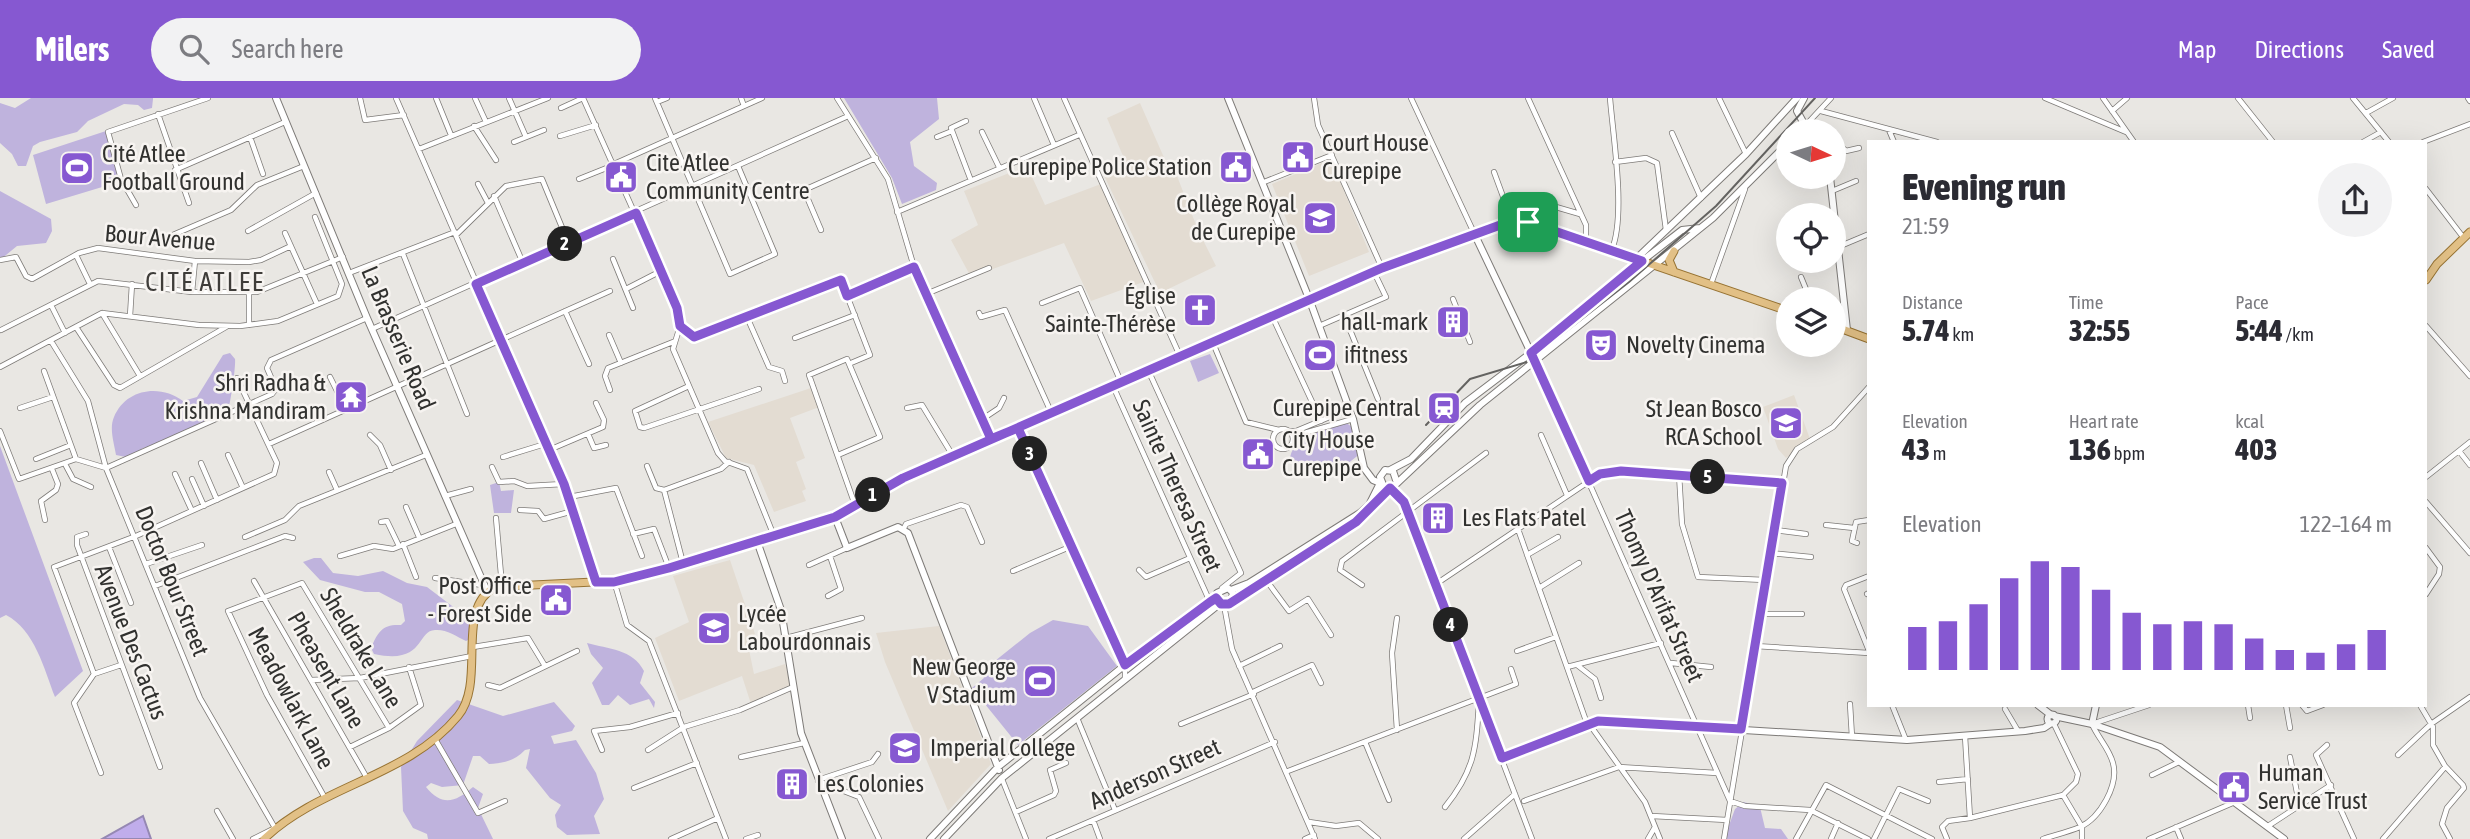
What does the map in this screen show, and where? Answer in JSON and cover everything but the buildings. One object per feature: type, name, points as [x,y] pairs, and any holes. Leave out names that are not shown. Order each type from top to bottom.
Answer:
[{"type":"main road","points":[[271,835],[325,798],[419,752],[435,739],[467,703],[474,622],[484,588],[614,582],[683,564],[835,517],[882,489],[991,439],[1378,270],[1474,233],[1512,222],[1537,224],[1776,306]]},
{"type":"main road","points":[[2427,279],[2466,235]]},
{"type":"main road","points":[[1674,251],[1669,264],[1675,273]]},
{"type":"main road","points":[[1847,330],[1867,337]]},
{"type":"street","points":[[136,205],[121,179],[107,133],[208,98]]},
{"type":"street","name":"La Brasserie Road","points":[[276,98],[367,318],[484,588]]},
{"type":"street","points":[[360,98],[365,120],[404,115]]},
{"type":"street","points":[[396,98],[564,484],[596,582]]},
{"type":"street","points":[[436,98],[451,135]]},
{"type":"street","points":[[475,98],[485,122]]},
{"type":"street","points":[[509,98],[526,137]]},
{"type":"street","points":[[419,149],[548,98]]},
{"type":"street","points":[[561,108],[583,98],[677,308],[680,326],[673,342],[718,453],[729,462],[747,469],[774,537]]},
{"type":"street","points":[[667,98],[656,100],[730,274],[775,254],[738,166]]},
{"type":"street","points":[[741,98],[744,106]]},
{"type":"street","points":[[579,179],[762,98]]},
{"type":"street","points":[[837,98],[846,117],[888,178],[914,267],[991,439]]},
{"type":"street","points":[[1034,98],[1054,145]]},
{"type":"street","points":[[1063,98],[1180,356]]},
{"type":"street","points":[[1228,98],[1264,182],[1350,409],[1364,468],[1404,502],[1532,839]]},
{"type":"street","points":[[1314,98],[1318,125],[1378,270],[1386,297],[1319,326]]},
{"type":"street","points":[[1410,98],[1536,363]]},
{"type":"street","points":[[1528,98],[1587,225],[1586,241]]},
{"type":"street","points":[[1610,98],[1617,231],[1612,249]]},
{"type":"street","points":[[1719,98],[1746,154]]},
{"type":"street","points":[[1814,119],[1831,98]]},
{"type":"street","points":[[2045,98],[2126,132]]},
{"type":"street","points":[[2103,98],[2132,140]]},
{"type":"street","points":[[2112,111],[2127,98]]},
{"type":"street","points":[[2238,98],[2271,140]]},
{"type":"street","points":[[2353,98],[2387,140]]},
{"type":"street","points":[[2366,113],[2393,98]]},
{"type":"street","points":[[1368,474],[1375,477],[1411,459],[1465,403],[1531,353],[1639,260],[1801,99]]},
{"type":"street","points":[[1800,119],[1797,111],[1801,99]]},
{"type":"street","points":[[1821,111],[1929,140]]},
{"type":"street","points":[[158,114],[175,170],[189,203]]},
{"type":"street","points":[[372,329],[846,117]]},
{"type":"street","points":[[966,121],[951,128],[970,178]]},
{"type":"street","points":[[175,170],[285,122]]},
{"type":"street","points":[[2427,140],[2470,124]]},
{"type":"street","points":[[560,136],[596,125]]},
{"type":"street","points":[[474,126],[496,160]]},
{"type":"street","points":[[1888,130],[1893,140]]},
{"type":"street","points":[[514,142],[544,131]]},
{"type":"street","points":[[937,137],[952,131]]},
{"type":"street","points":[[982,132],[999,167]]},
{"type":"street","points":[[2367,140],[2381,132]]},
{"type":"street","points":[[1672,133],[1701,198]]},
{"type":"street","points":[[897,212],[970,178],[1079,135]]},
{"type":"street","points":[[250,137],[262,174]]},
{"type":"street","points":[[1846,151],[1859,148]]},
{"type":"street","points":[[1264,182],[1332,155]]},
{"type":"street","points":[[930,839],[998,767],[1125,665],[1362,518],[1390,488],[1480,405],[1674,251],[1745,189],[1776,156]]},
{"type":"street","points":[[821,230],[804,190],[876,158]]},
{"type":"street","points":[[1615,162],[1646,158],[1657,163],[1666,232]]},
{"type":"street","points":[[167,237],[231,210],[257,184],[304,166]]},
{"type":"street","points":[[1494,173],[1512,222]]},
{"type":"street","points":[[349,273],[455,233],[506,186],[537,179],[545,182],[568,242]]},
{"type":"street","points":[[1833,203],[1832,191],[1857,181]]},
{"type":"street","points":[[478,184],[488,203]]},
{"type":"street","points":[[1711,285],[1745,189]]},
{"type":"street","points":[[2427,190],[2466,235]]},
{"type":"street","points":[[248,231],[316,192]]},
{"type":"street","points":[[494,197],[523,263]]},
{"type":"street","points":[[1525,198],[1581,214]]},
{"type":"street","points":[[0,367],[102,313],[227,326],[278,321],[317,304],[342,291],[315,217]]},
{"type":"street","points":[[1639,260],[1682,230],[1701,228]]},
{"type":"street","points":[[285,233],[317,304]]},
{"type":"street","points":[[1846,244],[1867,235]]},
{"type":"street","name":"Bour Avenue","points":[[0,260],[16,257],[29,279],[76,255],[98,248],[195,261],[256,261],[291,246]]},
{"type":"street","points":[[403,254],[467,414]]},
{"type":"street","points":[[76,255],[90,284]]},
{"type":"street","points":[[1,330],[90,284],[104,280],[192,292],[249,293],[267,291],[343,257]]},
{"type":"street","points":[[613,259],[633,308]]},
{"type":"street","points":[[192,292],[195,261]]},
{"type":"street","points":[[847,296],[914,267]]},
{"type":"street","points":[[926,294],[989,268]]},
{"type":"street","points":[[626,289],[661,271]]},
{"type":"street","points":[[1841,273],[1847,330]]},
{"type":"street","points":[[1801,277],[1805,287]]},
{"type":"street","points":[[680,326],[694,337],[841,280],[870,355],[851,363]]},
{"type":"street","points":[[130,316],[132,284]]},
{"type":"street","points":[[1042,303],[1080,288],[1121,382]]},
{"type":"street","points":[[269,444],[610,290]]},
{"type":"street","points":[[249,293],[249,325]]},
{"type":"street","points":[[1453,299],[1470,342]]},
{"type":"street","points":[[51,305],[65,333]]},
{"type":"street","points":[[979,313],[981,317],[1005,310],[1051,413]]},
{"type":"street","points":[[565,311],[589,364]]},
{"type":"street","points":[[102,313],[141,376]]},
{"type":"street","points":[[795,338],[855,315]]},
{"type":"street","points":[[1344,315],[1378,399]]},
{"type":"street","points":[[747,317],[769,367],[782,371],[785,381]]},
{"type":"street","points":[[0,430],[19,479],[76,459],[106,468],[252,404],[275,391],[267,368],[271,360],[367,318]]},
{"type":"street","points":[[1273,318],[1321,421]]},
{"type":"street","points":[[76,327],[116,386],[122,387],[227,326]]},
{"type":"street","points":[[2427,327],[2470,376]]},
{"type":"street","points":[[608,335],[621,363]]},
{"type":"street","name":"Doctor Bour Street","points":[[51,341],[88,401],[106,468],[200,698],[271,835]]},
{"type":"street","points":[[610,390],[605,373],[621,363],[673,342]]},
{"type":"street","points":[[1213,343],[1246,422],[1296,431],[1350,409]]},
{"type":"street","points":[[838,455],[880,437],[851,363],[847,359],[809,375],[856,506]]},
{"type":"street","name":"Thomy D'Arifat Street","points":[[1536,363],[1730,801]]},
{"type":"street","points":[[1148,371],[1241,573],[1221,589]]},
{"type":"street","points":[[44,372],[76,459]]},
{"type":"street","points":[[330,377],[346,409]]},
{"type":"street","points":[[94,674],[54,567],[136,536],[274,474],[277,463],[252,404],[237,378]]},
{"type":"street","name":"Sainte Theresa Street","points":[[1113,385],[1206,594],[1222,603],[1239,666],[1254,693],[1315,837]]},
{"type":"street","points":[[689,386],[635,411],[639,427],[644,428],[698,407],[759,389]]},
{"type":"street","points":[[1724,839],[1782,483],[1791,455],[1833,427],[1867,389]]},
{"type":"street","points":[[20,408],[53,397]]},
{"type":"street","points":[[981,420],[999,408],[1004,398]]},
{"type":"street","points":[[549,450],[604,425],[596,403]]},
{"type":"street","points":[[907,408],[922,405],[953,456]]},
{"type":"street","points":[[1265,427],[1276,446],[1282,449],[1288,448],[1301,434],[1353,419]]},
{"type":"street","points":[[1018,428],[1125,665],[1125,678]]},
{"type":"street","points":[[1273,437],[1279,430]]},
{"type":"street","points":[[1289,430],[1293,441]]},
{"type":"street","points":[[588,434],[594,448],[606,444]]},
{"type":"street","points":[[370,435],[380,445],[391,470]]},
{"type":"street","points":[[1541,435],[1567,495]]},
{"type":"street","points":[[2427,476],[2470,442]]},
{"type":"street","points":[[503,457],[545,444]]},
{"type":"street","points":[[36,458],[71,445]]},
{"type":"street","points":[[2459,451],[2470,465]]},
{"type":"street","points":[[1362,585],[1340,570],[1342,561],[1486,453]]},
{"type":"street","points":[[228,454],[243,488]]},
{"type":"street","points":[[245,537],[285,520],[299,506],[426,455]]},
{"type":"street","points":[[647,466],[656,488],[664,490],[721,469],[729,462]]},
{"type":"street","points":[[201,463],[217,499]]},
{"type":"street","points":[[65,464],[73,479],[91,487]]},
{"type":"street","points":[[492,467],[499,482],[514,481],[527,486],[564,484]]},
{"type":"street","points":[[45,520],[41,501],[58,484],[52,469]]},
{"type":"street","points":[[1390,470],[1397,475],[1397,483]]},
{"type":"street","points":[[1436,584],[1600,474],[1621,471],[1782,483]]},
{"type":"street","points":[[329,472],[337,491]]},
{"type":"street","points":[[175,474],[192,511]]},
{"type":"street","points":[[1221,589],[1231,590],[1250,583],[1345,524],[1365,509],[1380,483],[1381,474]]},
{"type":"street","points":[[1679,474],[1682,524],[1698,577],[1765,580]]},
{"type":"street","points":[[192,479],[204,506]]},
{"type":"street","points":[[569,497],[616,488],[642,556]]},
{"type":"street","points":[[444,496],[471,489]]},
{"type":"street","points":[[664,490],[683,564]]},
{"type":"street","points":[[2427,503],[2470,553]]},
{"type":"street","points":[[982,542],[967,508],[961,505],[906,524],[906,531],[1026,839]]},
{"type":"street","points":[[406,507],[419,537]]},
{"type":"street","points":[[520,510],[538,511],[544,519],[573,511]]},
{"type":"street","points":[[835,517],[847,548]]},
{"type":"street","points":[[496,519],[502,586]]},
{"type":"street","points":[[1857,542],[1852,541],[1854,528],[1858,520],[1867,520]]},
{"type":"street","points":[[381,522],[387,522],[416,577]]},
{"type":"street","points":[[340,556],[374,546],[401,545],[456,524]]},
{"type":"street","points":[[1826,525],[1854,528]]},
{"type":"street","points":[[809,565],[898,527],[906,531]]},
{"type":"street","points":[[634,534],[654,529],[669,568]]},
{"type":"street","points":[[1518,529],[1589,724],[1653,816],[1660,839]]},
{"type":"street","points":[[1775,530],[1806,534]]},
{"type":"street","name":"Avenue Des Cactus","points":[[86,534],[76,539],[81,556],[160,767]]},
{"type":"street","points":[[155,586],[285,536],[293,538]]},
{"type":"street","points":[[1527,555],[1558,537]]},
{"type":"street","points":[[757,541],[781,610],[804,743],[842,839]]},
{"type":"street","points":[[146,564],[202,545]]},
{"type":"street","points":[[1013,571],[1072,546]]},
{"type":"street","points":[[109,547],[131,603]]},
{"type":"street","points":[[2427,549],[2440,567],[2439,574],[2427,592]]},
{"type":"street","points":[[1771,553],[1811,557]]},
{"type":"street","points":[[828,596],[841,589],[830,556]]},
{"type":"street","points":[[1139,569],[1146,577],[1190,558]]},
{"type":"street","points":[[1539,588],[1579,563]]},
{"type":"street","points":[[1867,577],[1846,585],[1844,589],[1867,647]]},
{"type":"street","points":[[435,578],[484,588]]},
{"type":"street","points":[[1266,580],[1289,611],[1308,599],[1331,635]]},
{"type":"street","name":"Pheasent Lane","points":[[254,581],[367,778]]},
{"type":"street","points":[[614,582],[627,625],[649,641],[726,839]]},
{"type":"street","name":"Sheldrake Lane","points":[[228,613],[302,583],[389,728]]},
{"type":"street","points":[[1221,589],[1222,603]]},
{"type":"street","points":[[944,839],[1002,778],[1222,603],[1231,590]]},
{"type":"street","name":"Meadowlark Lane","points":[[228,613],[267,695],[325,798]]},
{"type":"street","points":[[1760,614],[1802,614]]},
{"type":"street","points":[[785,638],[862,618]]},
{"type":"street","points":[[1397,618],[1392,653],[1397,730]]},
{"type":"street","points":[[1517,651],[1556,637]]},
{"type":"street","points":[[311,680],[360,678],[528,638],[545,666]]},
{"type":"street","points":[[1567,667],[1661,643]]},
{"type":"street","points":[[1239,666],[1280,646]]},
{"type":"street","points":[[1755,646],[1867,652]]},
{"type":"street","points":[[488,685],[499,688],[577,651]]},
{"type":"street","points":[[1671,663],[1711,667]]},
{"type":"street","points":[[1577,664],[1594,678],[1601,698]]},
{"type":"street","points":[[101,773],[74,703],[94,674],[121,665]]},
{"type":"street","points":[[1181,724],[1312,665],[1321,683]]},
{"type":"street","points":[[350,747],[389,728],[421,705],[409,667]]},
{"type":"street","points":[[1288,771],[1516,684],[1511,669]]},
{"type":"street","points":[[649,750],[684,727],[740,710],[793,687]]},
{"type":"street","points":[[2398,755],[2431,724],[2470,697]]},
{"type":"street","points":[[1445,807],[1460,789],[1476,753],[1479,698]]},
{"type":"street","points":[[1850,705],[1852,737]]},
{"type":"street","points":[[1893,707],[1907,740]]},
{"type":"street","points":[[1947,839],[1944,823],[2063,795],[2076,782],[2078,774],[2053,720],[2040,707]]},
{"type":"street","points":[[2043,839],[2082,827],[2098,811],[2109,792],[2114,774],[2109,752],[2092,724],[2096,707]]},
{"type":"street","points":[[2092,724],[2143,707]]},
{"type":"street","points":[[2248,707],[2250,719]]},
{"type":"street","points":[[2286,707],[2290,728]]},
{"type":"street","points":[[2421,707],[2431,724],[2433,746],[2445,766],[2464,788],[2444,814],[2442,824],[2450,839]]},
{"type":"street","points":[[2005,709],[2018,731]]},
{"type":"street","points":[[602,750],[594,731],[630,727],[678,713]]},
{"type":"street","points":[[1077,718],[1115,810]]},
{"type":"street","points":[[1502,758],[1589,724],[1611,721],[1907,740],[2044,728],[2053,720],[2066,719],[2092,724],[2150,743],[2236,801],[2268,826],[2275,836],[2284,839]]},
{"type":"street","points":[[1965,736],[1970,818]]},
{"type":"street","points":[[435,739],[478,813],[505,801]]},
{"type":"street","name":"Anderson Street","points":[[1049,839],[1275,742]]},
{"type":"street","points":[[1364,742],[1389,800]]},
{"type":"street","points":[[740,757],[804,743]]},
{"type":"street","points":[[2327,745],[2316,755],[2354,839]]},
{"type":"street","points":[[818,780],[872,762],[878,754]]},
{"type":"street","points":[[2290,757],[2299,803]]},
{"type":"street","points":[[2152,775],[2180,761]]},
{"type":"street","points":[[634,788],[697,763]]},
{"type":"street","points":[[1016,812],[1054,795],[1056,791],[1050,770],[1066,763]]},
{"type":"street","points":[[2383,839],[2445,766]]},
{"type":"street","points":[[1524,801],[1619,767],[1717,773]]},
{"type":"street","points":[[1940,782],[1968,779]]},
{"type":"street","points":[[818,780],[859,797],[879,839]]},
{"type":"street","points":[[1796,839],[1824,786],[1828,785],[1932,839]]},
{"type":"street","points":[[2268,826],[2299,803],[2331,785]]},
{"type":"street","points":[[1874,839],[1901,789],[1928,801]]},
{"type":"street","points":[[1464,839],[1515,794]]},
{"type":"street","points":[[2063,795],[2082,827],[2082,839]]},
{"type":"street","points":[[1730,801],[1745,806],[1810,810],[1868,839]]},
{"type":"street","points":[[2149,839],[2236,801]]},
{"type":"street","points":[[217,811],[233,839]]},
{"type":"street","points":[[1653,816],[1727,820]]},
{"type":"street","points":[[671,839],[718,818]]},
{"type":"street","points":[[1093,820],[1100,839]]},
{"type":"street","points":[[1308,822],[1336,826],[1359,823],[1378,839]]},
{"type":"street","points":[[1831,839],[1838,823]]},
{"type":"street","points":[[1648,839],[1656,826]]},
{"type":"street","points":[[2176,827],[2181,839]]},
{"type":"street","points":[[253,839],[271,835]]},
{"type":"street","points":[[746,839],[758,835]]},
{"type":"street","points":[[1305,839],[1315,837]]},
{"type":"shaded area","points":[[31,98],[153,99],[152,108],[144,110],[138,105],[124,104],[88,121],[77,132],[40,142],[33,146],[26,166],[18,166],[12,154],[0,143],[0,103],[15,108]]},
{"type":"shaded area","points":[[844,98],[937,98],[939,119],[910,142],[914,166],[937,183],[936,190],[902,204],[892,178]]},
{"type":"shaded area","points":[[1140,103],[1173,178],[1177,176],[1198,230],[1216,266],[1160,293],[1100,167],[1123,156],[1107,118]]},
{"type":"shaded area","name":"Cité Atlee Football Ground","points":[[109,130],[122,181],[46,204],[33,155]]},
{"type":"shaded area","name":"Collège Royal de Curepipe","points":[[1331,159],[1369,252],[1309,276],[1272,184]]},
{"type":"shaded area","points":[[1027,166],[1045,205],[1101,184],[1146,281],[1091,301],[1064,243],[971,277],[951,240],[978,225],[964,191]]},
{"type":"shaded area","points":[[0,191],[51,219],[52,231],[46,243],[17,246],[0,260]]},
{"type":"shaded area","points":[[230,353],[235,363],[227,414],[165,444],[143,448],[131,458],[116,455],[112,436],[113,421],[127,400],[135,395],[155,391],[165,392],[183,401],[197,397],[223,355]]},
{"type":"shaded area","points":[[1210,354],[1219,373],[1198,382],[1190,361]]},
{"type":"shaded area","points":[[814,387],[822,406],[790,418],[805,458],[796,462],[806,489],[802,491],[806,501],[774,512],[754,465],[726,458],[708,422]]},
{"type":"shaded area","name":"St Jean Bosco RCA School","points":[[1794,395],[1810,439],[1786,458],[1778,449],[1763,407]]},
{"type":"shaded area","points":[[1345,422],[1352,427],[1361,453],[1332,476],[1304,470],[1290,462],[1291,453],[1302,440]]},
{"type":"shaded area","points":[[0,446],[83,671],[55,697],[31,640],[16,622],[6,615],[0,618]]},
{"type":"shaded area","points":[[499,482],[501,491],[514,490],[511,513],[494,513],[490,485]]},
{"type":"shaded area","points":[[321,558],[333,573],[358,576],[383,571],[407,583],[427,587],[456,609],[471,615],[472,638],[466,641],[447,632],[435,630],[429,632],[411,652],[390,656],[374,654],[371,648],[382,630],[401,625],[405,621],[402,604],[379,592],[365,592],[320,580],[303,562]]},
{"type":"shaded area","name":"Lycée Labourdonnais","points":[[730,560],[755,634],[747,640],[754,674],[785,664],[791,687],[751,704],[742,676],[679,701],[655,638],[689,622],[673,576]]},
{"type":"shaded area","name":"New George V Stadium","points":[[1053,620],[1088,626],[1117,666],[1018,745],[972,688],[984,678],[980,673],[1030,633]]},
{"type":"shaded area","points":[[939,626],[991,764],[948,811],[885,662],[876,633]]},
{"type":"shaded area","points":[[587,643],[619,651],[633,658],[644,671],[640,683],[655,702],[654,708],[649,699],[630,705],[618,695],[609,705],[602,705],[592,683],[603,668],[591,654]]},
{"type":"shaded area","points":[[457,700],[503,716],[554,702],[575,726],[572,731],[551,736],[554,744],[576,740],[596,773],[604,799],[594,816],[600,834],[567,835],[557,827],[555,815],[561,805],[550,798],[526,768],[530,749],[500,763],[489,764],[480,756],[473,756],[463,785],[442,787],[431,783],[426,787],[443,800],[455,799],[473,787],[483,794],[478,808],[493,839],[428,839],[427,834],[413,828],[403,811],[401,767],[417,741]]},
{"type":"shaded area","points":[[1744,802],[1760,807],[1765,828],[1781,829],[1788,839],[1724,839],[1735,809]]},
{"type":"shaded area","points":[[143,816],[151,839],[102,839]]},
{"type":"tram line","points":[[1426,425],[1470,379],[1527,362],[1629,282],[1716,206],[1815,98]]},
{"type":"place","name":"Court House Curepipe","points":[[1298,157]]},
{"type":"place","name":"Curepipe Police Station","points":[[1236,167]]},
{"type":"place","name":"Cité Atlee Football Ground","points":[[77,168]]},
{"type":"place","name":"Cite Atlee Community Centre","points":[[621,177]]},
{"type":"place","name":"Collège Royal de Curepipe","points":[[1320,218]]},
{"type":"place","name":"Église Sainte-Thérèse","points":[[1200,310]]},
{"type":"place","name":"hall-mark","points":[[1453,322]]},
{"type":"place","name":"Novelty Cinema","points":[[1601,345]]},
{"type":"place","name":"ifitness","points":[[1320,355]]},
{"type":"place","name":"Shri Radha & Krishna Mandiram","points":[[351,397]]},
{"type":"place","name":"Curepipe Central","points":[[1444,408]]},
{"type":"place","name":"St Jean Bosco RCA School","points":[[1786,423]]},
{"type":"place","name":"City House Curepipe","points":[[1258,454]]},
{"type":"place","name":"Les Flats Patel","points":[[1438,518]]},
{"type":"place","name":"Post Office - Forest Side","points":[[556,600]]},
{"type":"place","name":"Lycée Labourdonnais","points":[[714,628]]},
{"type":"place","name":"New George V Stadium","points":[[1040,681]]},
{"type":"place","name":"Imperial College","points":[[905,748]]},
{"type":"place","name":"Les Colonies","points":[[792,784]]},
{"type":"place","name":"Human Service Trust","points":[[2234,787]]},
{"type":"district","name":"CITÉ ATLEE","points":[[205,282]]},
{"type":"route","points":[[1528,222],[1503,224],[1382,268],[1273,318],[1180,356],[1148,371],[1113,385],[1018,428],[903,478],[835,517],[614,582],[596,582],[564,484],[476,284],[636,213],[677,308],[680,326],[694,337],[841,280],[847,296],[914,267],[991,439],[1018,428],[1125,665],[1216,598],[1218,603],[1229,604],[1356,522],[1388,494],[1390,488],[1404,502],[1502,758],[1598,721],[1741,729],[1782,483],[1621,471],[1600,474],[1589,481],[1531,353],[1642,261],[1528,222]]}]
